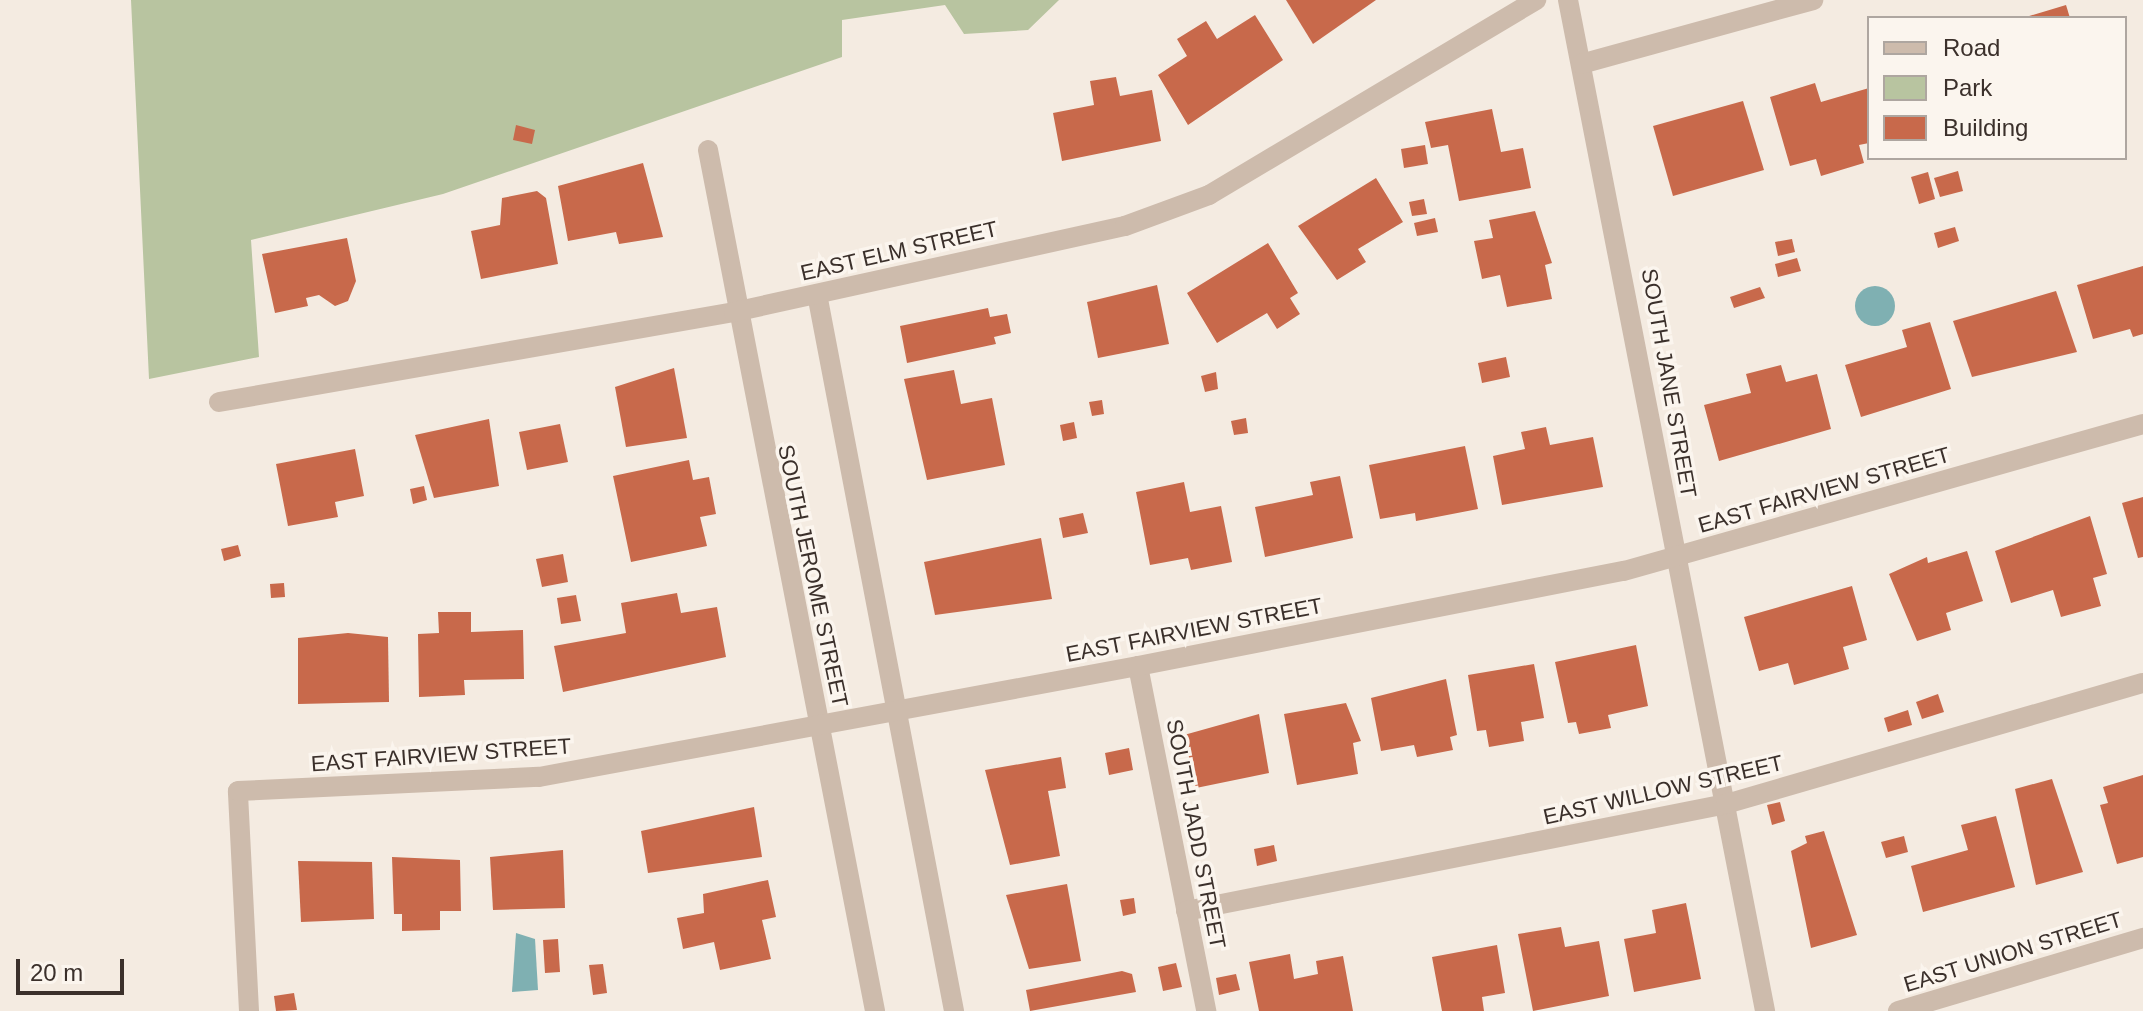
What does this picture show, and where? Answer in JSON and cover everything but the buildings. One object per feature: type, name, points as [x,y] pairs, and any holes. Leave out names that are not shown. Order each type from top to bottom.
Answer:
[{"type":"street","name":"EAST ELM STREET","points":[[219,402],[734,312],[1182,208],[1536,0]]},
{"type":"street","name":"SOUTH JANE STREET","points":[[1568,0],[1674,557],[1726,804],[1765,1011]]},
{"type":"street","points":[[1581,64],[1813,0]]},
{"type":"street","name":"SOUTH JEROME STREET","points":[[708,150],[734,312],[875,1011]]},
{"type":"street","points":[[817,294],[891,710],[954,1011]]},
{"type":"street","name":"EAST FAIRVIEW STREET","points":[[249,1011],[238,791],[539,777],[819,722],[1138,666],[1674,557],[2143,424]]},
{"type":"street","name":"SOUTH JADD STREET","points":[[1138,666],[1206,1011]]},
{"type":"street","name":"EAST WILLOW STREET","points":[[1186,911],[1726,804],[2143,683]]},
{"type":"street","name":"EAST UNION STREET","points":[[1898,1011],[2143,938]]},
{"type":"green space","points":[[131,0],[1059,0],[1028,30],[964,34],[945,5],[842,20],[842,57],[443,194],[251,240],[259,357],[149,379]]},
{"type":"water","points":[[1875,286],[1889,292],[1895,306],[1889,320],[1875,326],[1861,320],[1855,306],[1861,292]]},
{"type":"water","points":[[516,933],[535,939],[538,990],[512,992]]}]
